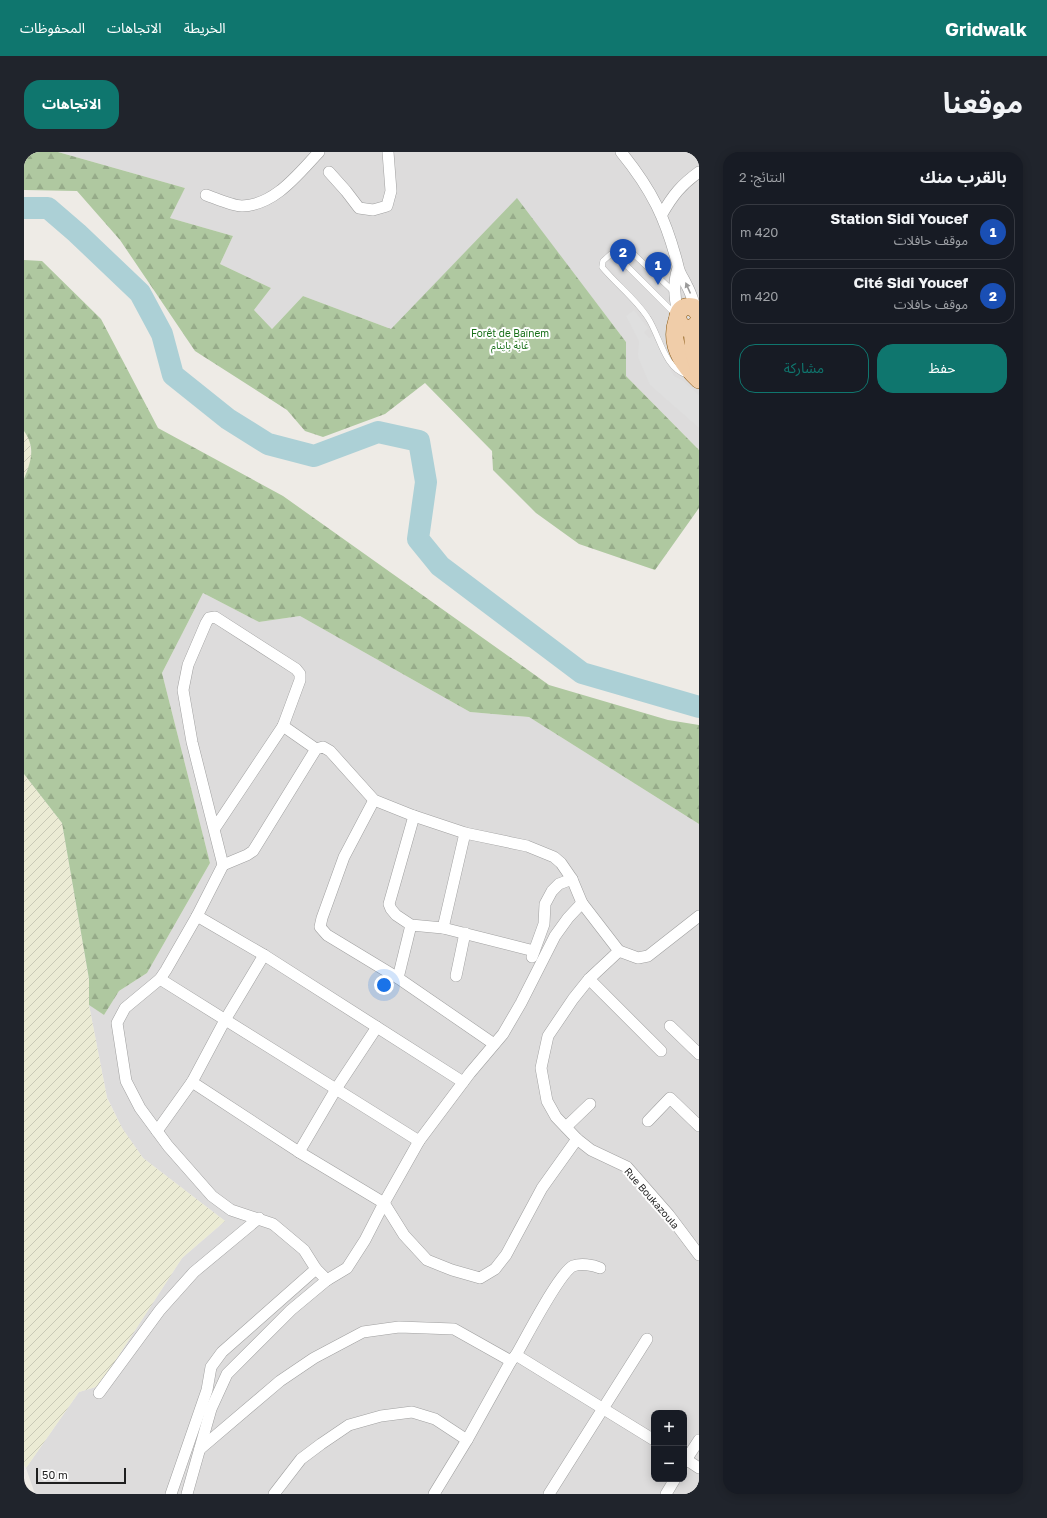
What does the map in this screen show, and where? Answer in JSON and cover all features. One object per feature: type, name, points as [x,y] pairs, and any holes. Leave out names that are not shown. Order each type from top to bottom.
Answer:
[{"type":"main road","points":[[691,315],[674,334],[676,348],[684,362],[698,375]]},
{"type":"street","points":[[206,195],[241,206],[264,202],[284,188],[319,152]]},
{"type":"street","points":[[329,172],[359,208],[373,210],[387,206],[391,191],[388,152]]},
{"type":"street","points":[[621,152],[644,182],[662,214],[676,255],[678,268],[687,285],[691,315]]},
{"type":"street","points":[[662,214],[672,196],[699,172]]},
{"type":"street","points":[[678,268],[675,277],[674,292],[691,315]]},
{"type":"street","points":[[215,828],[283,726],[300,680],[300,674],[296,669],[215,617],[209,618],[206,623],[188,665],[183,690],[192,742],[215,828],[223,865],[197,916],[160,979],[125,1008],[117,1023],[126,1081],[140,1108],[157,1131],[212,1196],[232,1210],[273,1224],[304,1250],[316,1269],[327,1280]]},
{"type":"street","points":[[283,726],[316,749]]},
{"type":"street","points":[[223,865],[248,855],[253,851],[316,749],[322,747],[330,751],[374,800],[414,816],[465,833],[527,846],[554,857],[561,863],[572,879],[582,903],[619,950],[638,958],[648,956],[699,916]]},
{"type":"street","points":[[374,800],[344,857],[320,927],[327,935],[398,978],[494,1044]]},
{"type":"street","points":[[414,816],[389,904],[396,915],[411,925],[443,928],[465,933],[533,954],[544,924],[545,904],[552,891],[559,884],[572,879]]},
{"type":"street","points":[[443,928],[465,833]]},
{"type":"street","points":[[187,1494],[212,1408],[227,1374],[291,1310],[327,1280],[347,1268],[365,1240],[419,1141],[463,1082],[503,1034],[522,1003],[555,936],[568,918],[582,903]]},
{"type":"street","points":[[197,916],[264,955],[463,1082]]},
{"type":"street","points":[[398,978],[411,925]]},
{"type":"street","points":[[456,976],[465,933]]},
{"type":"street","name":"Rue Boukazoula","points":[[619,950],[589,979],[573,999],[548,1036],[541,1068],[547,1101],[556,1117],[577,1139],[591,1150],[627,1167],[668,1215],[699,1255]]},
{"type":"street","points":[[157,1131],[192,1082],[225,1020],[264,955]]},
{"type":"street","points":[[160,979],[419,1141]]},
{"type":"street","points":[[589,979],[661,1051]]},
{"type":"street","points":[[670,1026],[699,1054]]},
{"type":"street","points":[[299,1152],[336,1089],[377,1027]]},
{"type":"street","points":[[192,1082],[299,1152],[384,1203],[404,1235],[427,1260],[452,1270],[480,1278],[495,1269],[506,1255],[542,1188],[577,1139]]},
{"type":"street","points":[[648,1121],[670,1098],[699,1126]]},
{"type":"street","points":[[566,1127],[590,1104]]},
{"type":"street","points":[[99,1392],[160,1310],[194,1272],[259,1218]]},
{"type":"street","points":[[434,1494],[467,1440],[561,1277],[573,1266],[592,1265],[600,1268]]},
{"type":"street","points":[[172,1494],[208,1390],[211,1367],[222,1352],[316,1269]]},
{"type":"street","points":[[200,1449],[280,1381],[314,1358],[364,1332],[399,1327],[454,1329],[513,1358],[603,1408],[651,1438]]},
{"type":"street","points":[[549,1494],[647,1339]]},
{"type":"street","points":[[274,1494],[301,1459],[321,1444],[349,1425],[381,1416],[412,1412],[435,1419],[467,1440]]},
{"type":"street","points":[[687,1457],[699,1440]]},
{"type":"street","points":[[687,1461],[699,1468]]},
{"type":"street","points":[[666,1494],[673,1482]]},
{"type":"lane","points":[[674,292],[627,247],[620,246],[603,261],[602,267],[643,311],[652,324],[665,354],[674,368],[684,374],[698,375]]},
{"type":"lane","points":[[613,252],[691,315]]},
{"type":"shaded area","points":[[58,152],[699,152],[699,450],[626,376],[626,342],[517,199],[391,329],[303,296],[272,329],[254,310],[271,288],[220,264],[233,236],[170,218],[185,188]]},
{"type":"shaded area","points":[[634,310],[648,328],[644,332],[649,338],[653,336],[674,376],[682,380],[699,395],[699,428],[650,385],[638,357],[639,341],[626,316]]},
{"type":"shaded area","points":[[203,593],[259,622],[300,616],[470,712],[529,717],[699,824],[699,1494],[35,1494],[26,1468],[79,1392],[99,1386],[182,1258],[225,1221],[143,1158],[122,1128],[107,1097],[89,1005],[104,1015],[119,991],[147,973],[210,863],[162,673]]},
{"type":"green space","name":"Forêt de Baïnem غابة باينام","points":[[24,152],[58,152],[185,188],[170,218],[233,236],[220,264],[271,288],[254,310],[272,329],[303,296],[391,329],[517,198],[626,342],[626,376],[699,450],[699,508],[655,570],[579,544],[536,513],[493,470],[492,451],[425,383],[385,414],[323,437],[305,431],[287,410],[195,351],[120,240],[77,191],[24,190]]},
{"type":"green space","points":[[24,260],[42,261],[101,319],[158,428],[283,496],[549,685],[668,720],[699,725],[699,824],[529,717],[470,712],[300,616],[259,622],[203,593],[162,673],[210,863],[147,973],[119,991],[104,1015],[89,1005],[89,979],[62,823],[24,774],[24,479],[29,466],[31,449],[28,437],[24,431]]},
{"type":"green space","points":[[24,431],[30,440],[31,460],[24,479]]},
{"type":"green space","points":[[24,774],[62,823],[89,980],[89,1005],[107,1098],[122,1128],[143,1158],[225,1221],[182,1258],[99,1386],[79,1392],[26,1468],[24,1465]]},
{"type":"waterway","points":[[24,208],[48,208],[77,233],[140,293],[162,334],[173,375],[228,419],[268,444],[314,456],[378,432],[419,441],[426,482],[418,539],[440,566],[582,673],[699,707]]},
{"type":"place","name":"Cité Sidi Youcef","points":[[623,272]]},
{"type":"place","name":"Station Sidi Youcef","points":[[658,285]]}]
